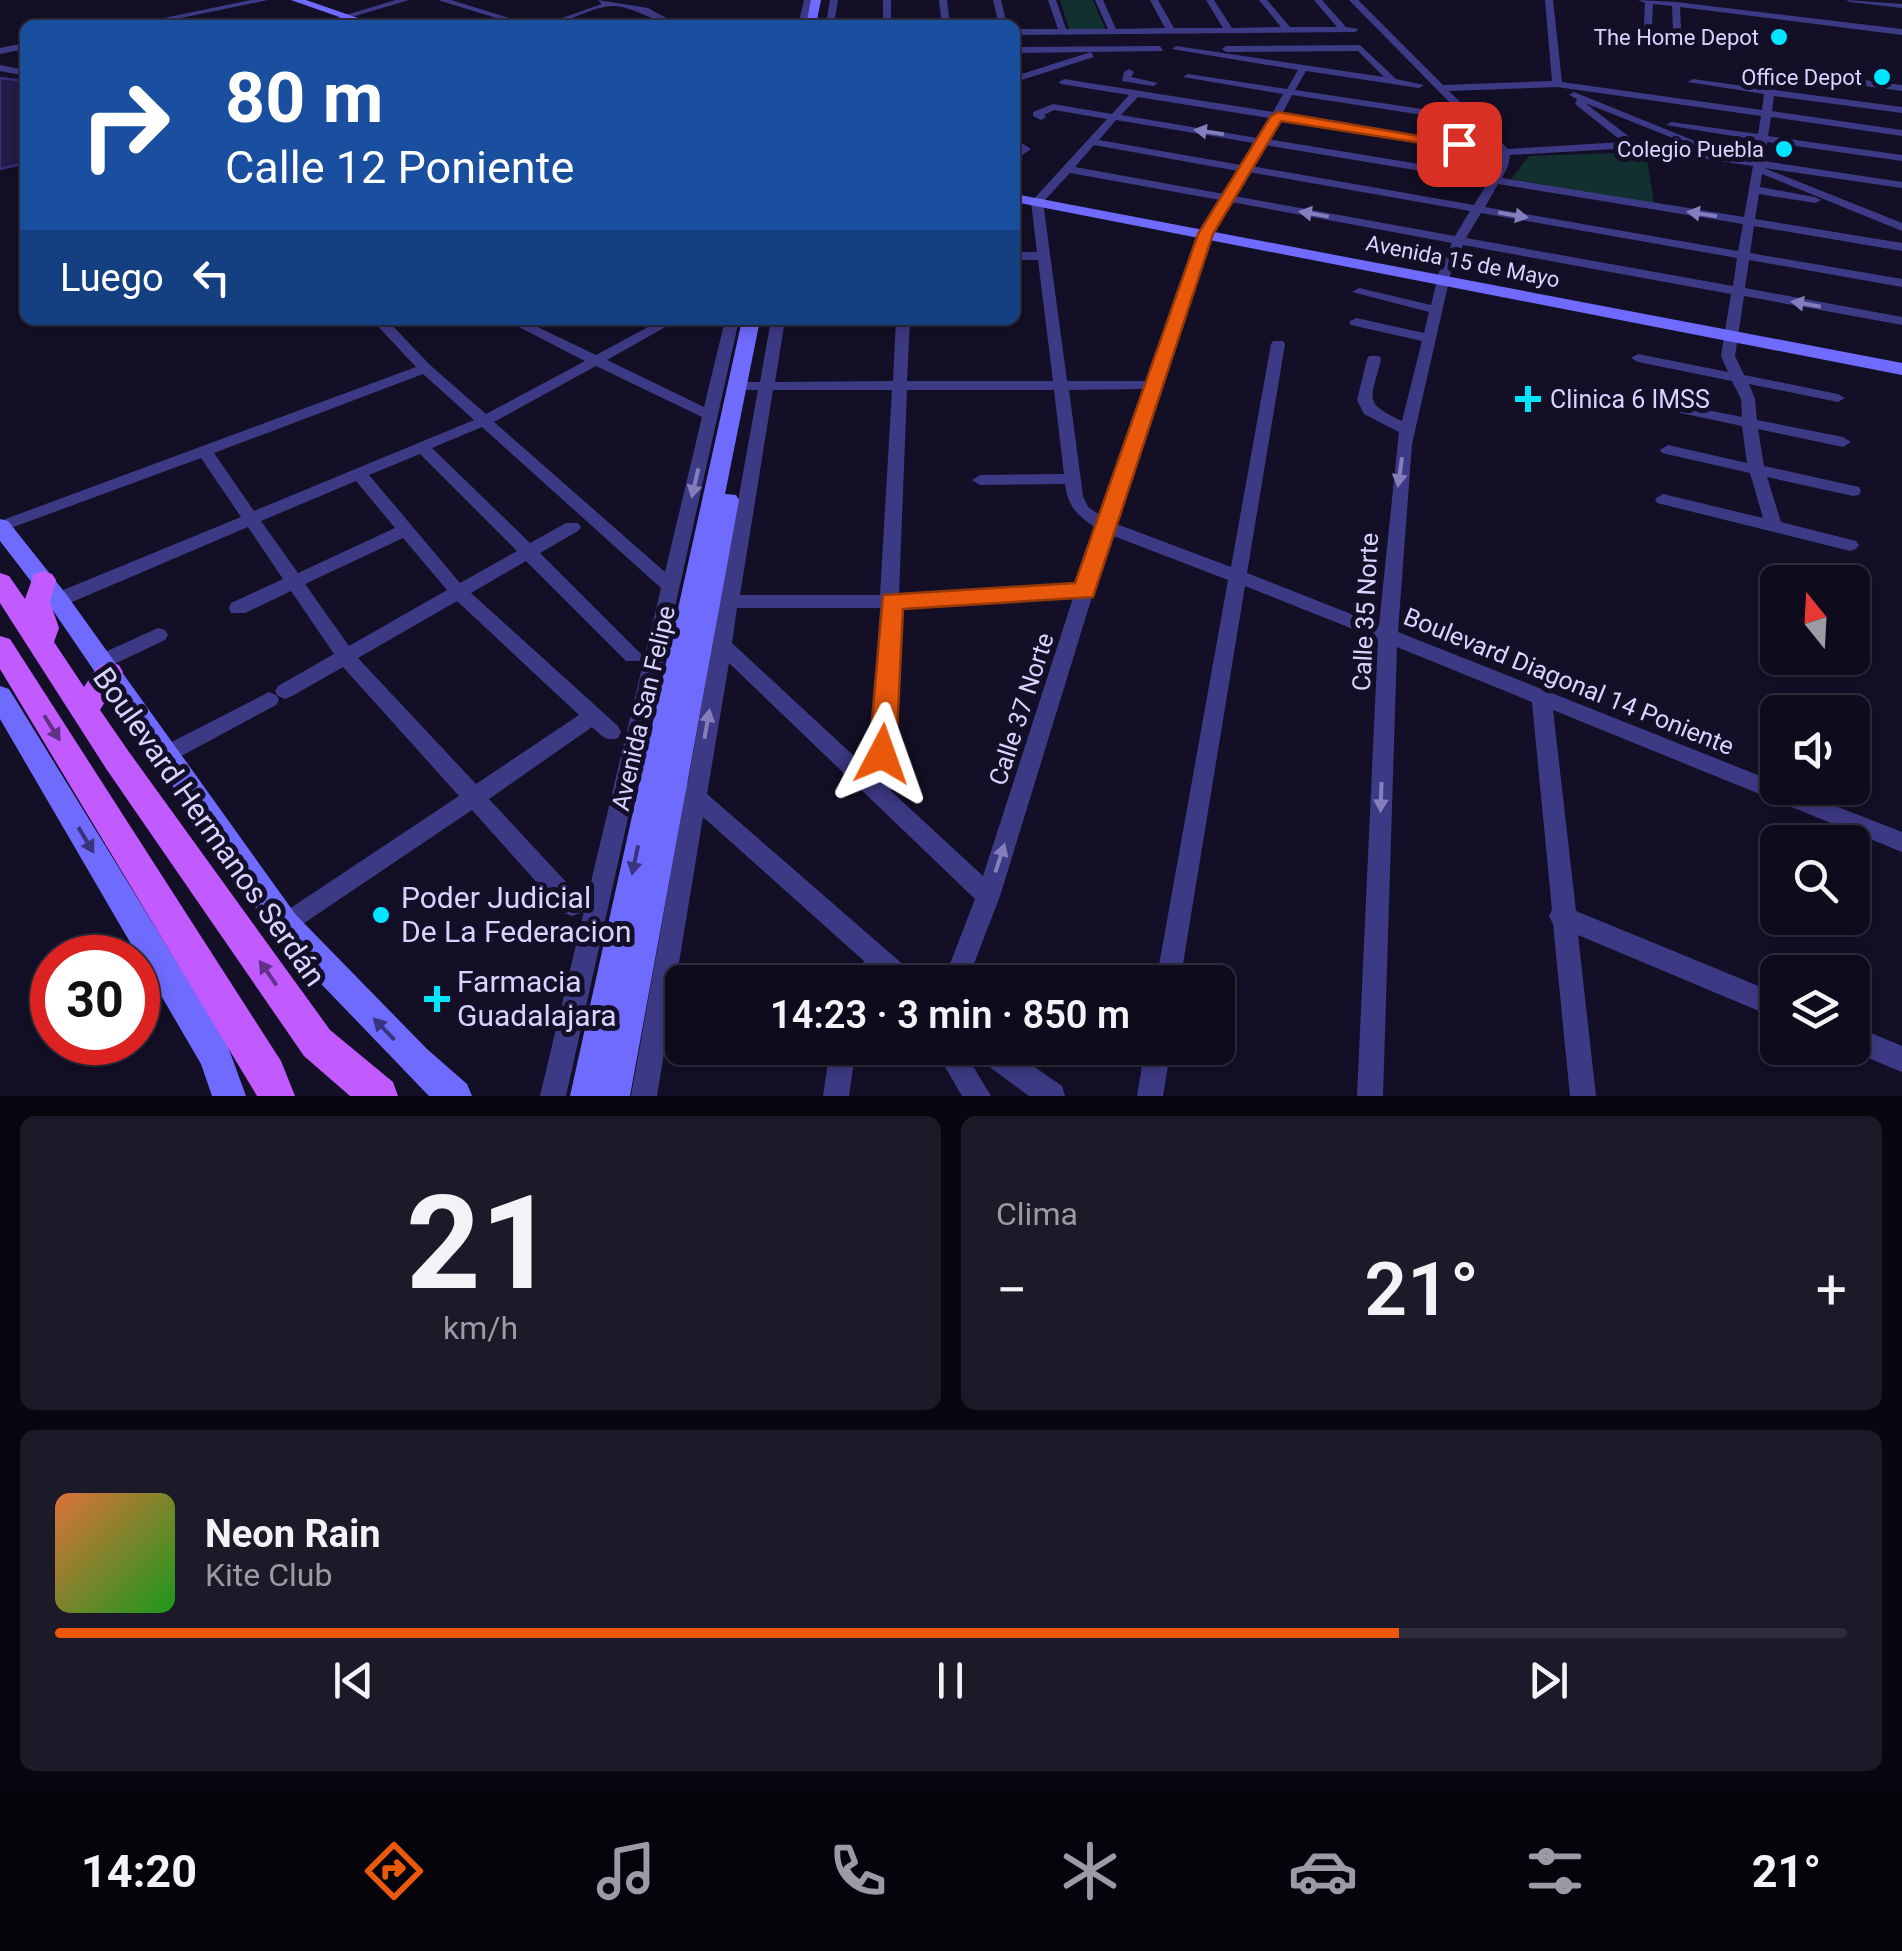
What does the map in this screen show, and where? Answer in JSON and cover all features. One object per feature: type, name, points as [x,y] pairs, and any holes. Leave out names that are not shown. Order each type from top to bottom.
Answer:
[{"type":"main road","points":[[278,0],[346,20]]},
{"type":"main road","points":[[296,0],[346,20]]},
{"type":"main road","name":"Avenida 15 de Mayo","points":[[1020,195],[1731,330],[1902,357]]},
{"type":"main road","name":"Avenida San Felipe","points":[[751,325],[751,386]]},
{"type":"main road","name":"Avenida San Felipe","points":[[613,1096],[675,778],[699,599],[751,386],[761,325]]},
{"type":"main road","name":"Avenida 15 de Mayo","points":[[1731,330],[1902,369]]},
{"type":"main road","points":[[0,527],[51,590],[286,925],[415,1061],[455,1096]]},
{"type":"main road","name":"Boulevard Hermanos Serdán","points":[[0,582],[84,710],[317,1043],[379,1096]]},
{"type":"main road","points":[[40,643],[46,628],[37,602],[51,590]]},
{"type":"main road","points":[[0,646],[268,1074],[276,1096]]},
{"type":"main road","points":[[84,710],[105,667]]},
{"type":"main road","points":[[0,696],[214,1056],[228,1096]]},
{"type":"main road","name":"Avenida San Felipe","points":[[587,1096],[675,778]]},
{"type":"street","points":[[160,20],[264,0]]},
{"type":"street","points":[[346,20],[405,0]]},
{"type":"street","points":[[442,0],[511,20]]},
{"type":"street","points":[[596,0],[655,15]]},
{"type":"street","points":[[628,0],[665,20]]},
{"type":"street","points":[[1052,0],[1063,32]]},
{"type":"street","points":[[1099,0],[1113,31]]},
{"type":"street","points":[[1154,0],[1171,30]]},
{"type":"street","points":[[1210,0],[1229,30]]},
{"type":"street","points":[[1263,0],[1287,30]]},
{"type":"street","points":[[1020,32],[1350,29],[1318,0]]},
{"type":"street","points":[[1353,0],[1505,152]]},
{"type":"street","points":[[1549,0],[1556,84],[1633,144]]},
{"type":"street","points":[[1648,26],[1646,0],[1897,32]]},
{"type":"street","points":[[1762,0],[1764,15]]},
{"type":"street","points":[[1850,0],[1902,6]]},
{"type":"street","points":[[1882,2],[1897,32]]},
{"type":"street","points":[[561,20],[610,4]]},
{"type":"street","points":[[1676,4],[1678,29]]},
{"type":"street","points":[[187,15],[201,20]]},
{"type":"street","points":[[1392,81],[1360,48],[1176,49],[1308,70],[1419,85]]},
{"type":"street","points":[[1020,50],[1160,49]]},
{"type":"street","points":[[1020,77],[1109,50]]},
{"type":"street","points":[[1308,70],[1380,68]]},
{"type":"street","name":"Calle 37 Norte","points":[[962,965],[988,896],[1105,526],[1207,230],[1308,70]]},
{"type":"street","points":[[1774,527],[1757,470],[1748,399],[1728,356],[1773,71],[1902,88]]},
{"type":"street","points":[[1129,72],[1125,79],[1134,89]]},
{"type":"street","points":[[1188,78],[1470,119]]},
{"type":"street","points":[[1064,82],[1134,89],[1505,152],[1633,144],[1760,166],[1902,184]]},
{"type":"street","points":[[1693,82],[1902,110]]},
{"type":"street","points":[[1105,526],[1081,510],[1074,479],[1040,198],[1114,117],[1134,89],[1153,83]]},
{"type":"street","points":[[1440,88],[1556,84],[1902,133]]},
{"type":"street","points":[[1568,94],[1646,121],[1738,160]]},
{"type":"street","points":[[1041,117],[1037,114],[1046,107],[1114,117],[1902,246]]},
{"type":"street","points":[[1646,121],[1902,158]]},
{"type":"street","points":[[1092,142],[1902,282]]},
{"type":"street","name":"Calle 35 Norte","points":[[1370,1096],[1388,633],[1397,495],[1406,428],[1444,276],[1459,240],[1496,180],[1507,156],[1505,152]]},
{"type":"street","points":[[1760,166],[1902,227]]},
{"type":"street","points":[[1068,169],[1902,321]]},
{"type":"street","points":[[1424,199],[1433,169]]},
{"type":"street","points":[[1756,190],[1902,213]]},
{"type":"street","points":[[1020,256],[1044,256]]},
{"type":"street","points":[[1360,292],[1435,310]]},
{"type":"street","points":[[1356,322],[1428,338]]},
{"type":"street","points":[[384,325],[484,421],[699,599],[892,601],[1084,591]]},
{"type":"street","points":[[522,325],[712,416]]},
{"type":"street","points":[[51,590],[252,520],[424,448],[484,421],[662,325]]},
{"type":"street","name":"Avenida San Felipe","points":[[644,1096],[675,778],[721,644],[699,599],[712,416],[731,325]]},
{"type":"street","name":"Avenida San Felipe","points":[[554,1096],[699,599],[751,386],[776,325]]},
{"type":"street","points":[[880,792],[904,325]]},
{"type":"street","points":[[1171,965],[1278,344]]},
{"type":"street","points":[[1638,358],[1838,398]]},
{"type":"street","points":[[1374,359],[1364,400],[1369,411],[1406,428]]},
{"type":"street","points":[[0,527],[425,368]]},
{"type":"street","points":[[751,386],[1156,385]]},
{"type":"street","points":[[1652,402],[1844,442]]},
{"type":"street","points":[[424,448],[526,554],[633,656]]},
{"type":"street","points":[[1668,450],[1853,491]]},
{"type":"street","points":[[205,452],[346,656],[572,905]]},
{"type":"street","points":[[360,475],[458,592],[611,732]]},
{"type":"street","points":[[980,480],[1074,479]]},
{"type":"street","points":[[1663,499],[1850,545]]},
{"type":"street","name":"Boulevard Diagonal 14 Poniente","points":[[1105,526],[1388,633],[1542,699],[1902,842]]},
{"type":"street","points":[[167,754],[572,527]]},
{"type":"street","points":[[238,608],[408,528]]},
{"type":"street","points":[[105,667],[158,635]]},
{"type":"street","points":[[721,644],[988,896]]},
{"type":"street","points":[[1542,699],[1561,916],[1583,1096]]},
{"type":"street","points":[[286,925],[592,717]]},
{"type":"street","points":[[675,778],[886,965]]},
{"type":"street","points":[[1561,916],[1760,1000]]},
{"type":"street","points":[[875,965],[878,958]]},
{"type":"street","points":[[1870,1046],[1902,1059]]},
{"type":"street","points":[[836,1096],[841,1065]]},
{"type":"street","points":[[955,1065],[978,1096]]},
{"type":"street","points":[[1008,1065],[1052,1096]]},
{"type":"street","points":[[1150,1096],[1155,1065]]},
{"type":"green space","points":[[1060,0],[1093,0],[1105,29],[1069,29]]},
{"type":"green space","points":[[1646,152],[1654,203],[1511,179],[1529,156]]},
{"type":"building","points":[[0,78],[20,80],[20,164],[0,169]]},
{"type":"place","name":"The Home Depot","points":[[1779,37]]},
{"type":"place","name":"Office Depot","points":[[1882,77]]},
{"type":"place","name":"Colegio Puebla","points":[[1784,149]]},
{"type":"place","name":"Clinica 6 IMSS","points":[[1528,399]]},
{"type":"place","name":"Poder Judicial De La Federacion","points":[[381,915]]},
{"type":"place","name":"Farmacia Guadalajara","points":[[437,999]]},
{"type":"route","points":[[882,754],[892,601],[1084,591],[1206,234],[1278,116],[1459,144]]}]
